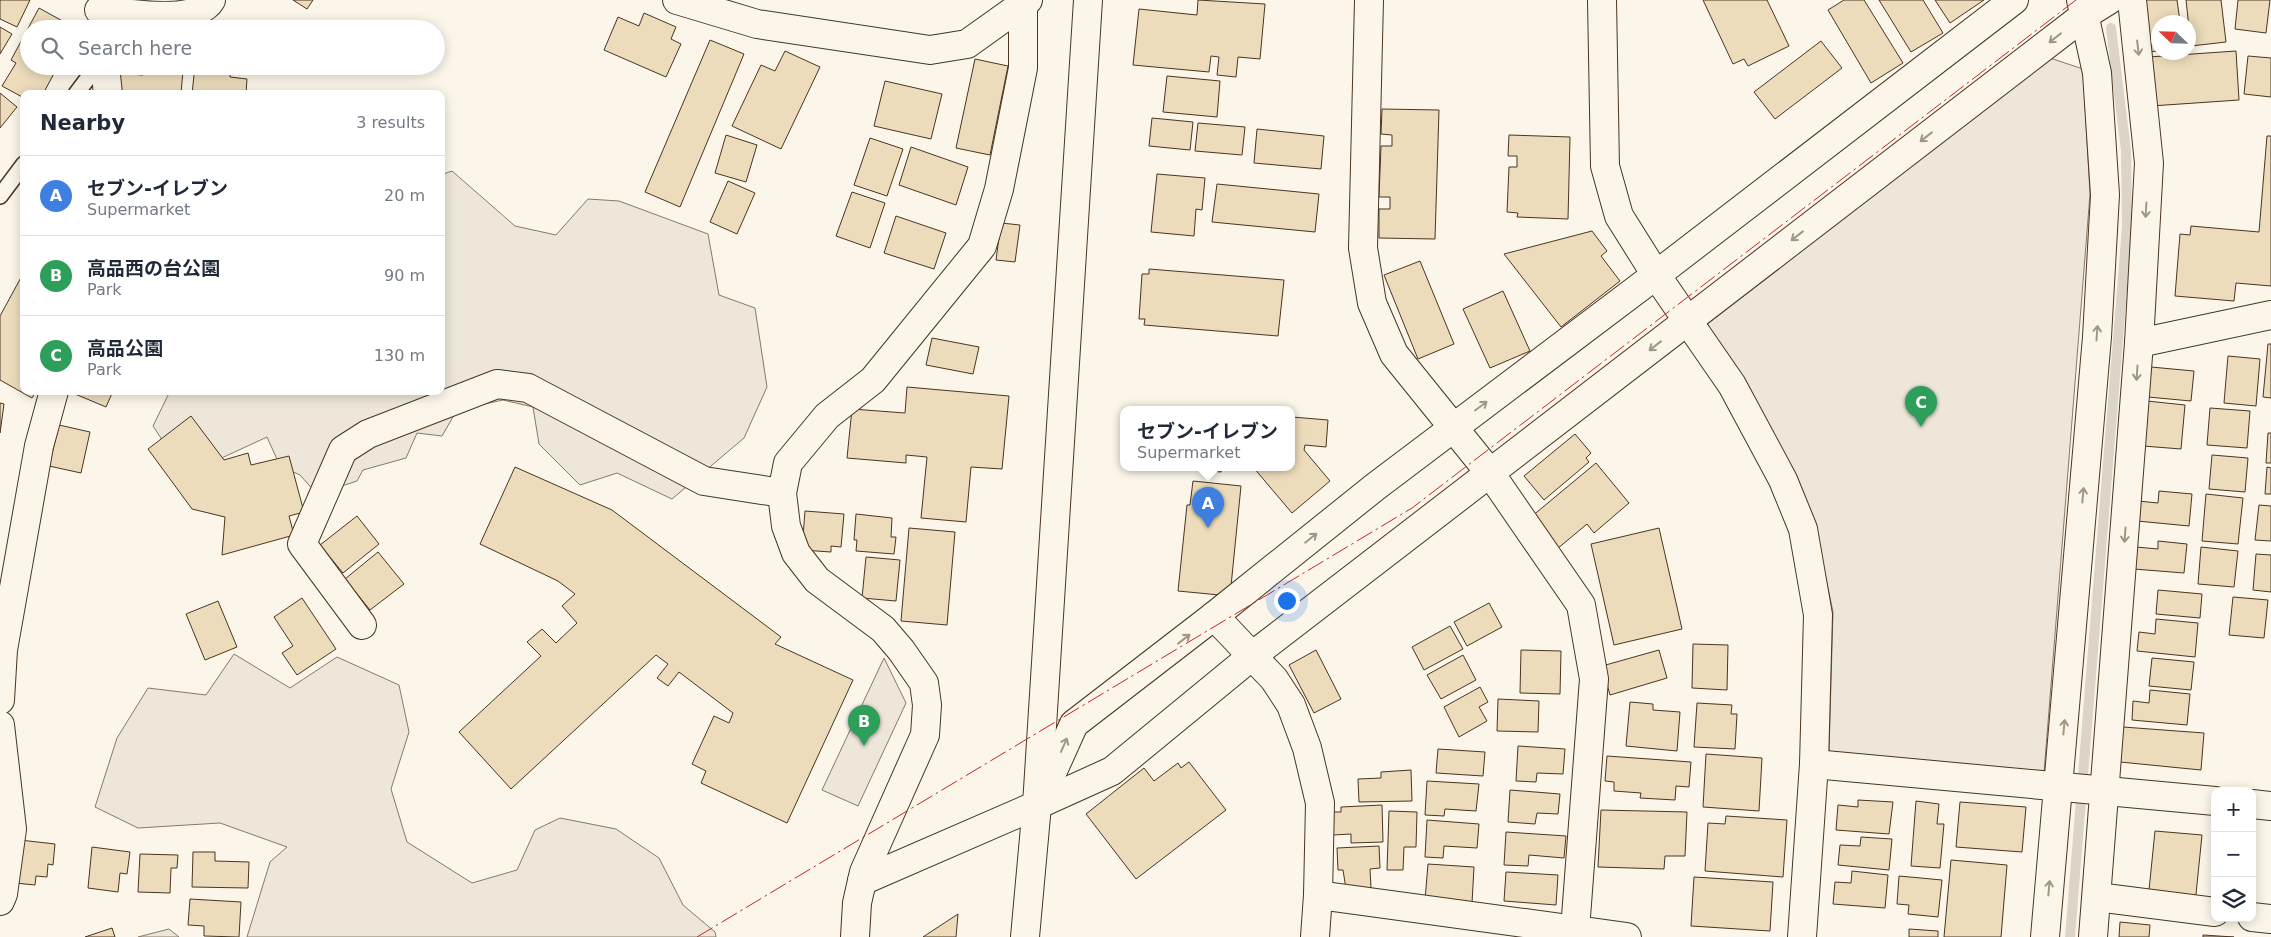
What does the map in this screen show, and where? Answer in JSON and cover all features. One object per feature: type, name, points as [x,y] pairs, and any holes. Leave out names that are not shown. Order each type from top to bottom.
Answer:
[{"type":"street","points":[[97,13],[145,16],[193,13],[208,6],[211,0]]},
{"type":"street","points":[[677,0],[685,4],[757,24],[930,50],[967,44],[1026,2]]},
{"type":"street","points":[[1025,937],[1037,806],[1088,0]]},
{"type":"street","points":[[1369,0],[1363,248],[1372,303],[1394,354],[1490,473],[1581,605],[1594,679],[1574,930]]},
{"type":"street","points":[[1602,0],[1604,166],[1620,216],[1656,275],[1732,385],[1783,480],[1803,529],[1818,615],[1814,764],[1802,937]]},
{"type":"street","points":[[1037,806],[1074,724],[1214,616],[1375,487],[1656,275],[2014,0]]},
{"type":"street","points":[[862,881],[1037,806],[1112,771],[1252,656],[1687,321],[2083,7],[2109,0]]},
{"type":"street","points":[[2045,937],[2080,789],[2139,343],[2149,163],[2132,0]]},
{"type":"street","points":[[855,937],[857,903],[864,872],[925,735],[927,705],[924,683],[902,650],[883,629],[817,580],[796,553],[786,526],[782,493],[788,463],[827,416],[873,380],[982,246],[999,189],[1023,68],[1026,2]]},
{"type":"street","points":[[2083,7],[2097,73],[2105,195],[2097,336],[2080,789],[2097,897],[2093,937]]},
{"type":"street","points":[[106,75],[108,90]]},
{"type":"street","points":[[2139,343],[2271,315]]},
{"type":"street","points":[[362,625],[302,544],[343,450],[368,434],[497,384],[528,388],[704,481],[782,493]]},
{"type":"street","points":[[0,700],[3,650],[39,446],[53,395]]},
{"type":"street","points":[[1214,616],[1274,679],[1290,705],[1307,748],[1320,803],[1318,894],[1314,937]]},
{"type":"street","points":[[0,725],[12,829],[3,894],[0,901]]},
{"type":"street","points":[[1814,764],[2211,801]]},
{"type":"street","points":[[2256,804],[2271,806]]},
{"type":"street","points":[[1318,894],[1627,937]]},
{"type":"street","points":[[2097,897],[2211,911]]},
{"type":"street","points":[[2256,917],[2271,919]]},
{"type":"lane","points":[[79,90],[90,75]]},
{"type":"lane","points":[[0,196],[20,169]]},
{"type":"shaded area","points":[[2050,58],[2083,69],[2090,194],[2044,773],[1829,752],[1833,612],[1815,526],[1706,325]]},
{"type":"shaded area","points":[[452,171],[515,226],[556,235],[588,199],[619,201],[708,234],[719,295],[755,308],[767,387],[744,438],[672,499],[617,473],[580,485],[539,444],[533,407],[503,400],[457,410],[442,436],[417,433],[406,458],[363,470],[357,481],[317,494],[300,475],[280,466],[267,437],[185,475],[153,426],[168,395],[445,395],[445,174]]},
{"type":"shaded area","points":[[234,654],[290,688],[337,657],[399,685],[409,732],[391,789],[407,842],[472,883],[517,870],[535,830],[560,818],[616,829],[659,858],[683,905],[715,932],[716,937],[247,937],[270,862],[287,847],[220,823],[138,828],[95,807],[117,738],[148,688],[206,695]]},
{"type":"shaded area","points":[[884,658],[906,703],[858,806],[822,790]]},
{"type":"shaded area","points":[[169,929],[179,937],[138,937]]},
{"type":"building","points":[[0,0],[30,0],[17,27],[0,19]]},
{"type":"building","points":[[293,0],[313,0],[307,9]]},
{"type":"building","points":[[1198,0],[1265,4],[1260,59],[1238,57],[1236,77],[1217,75],[1219,57],[1211,56],[1209,72],[1133,65],[1139,9],[1197,15]]},
{"type":"building","points":[[1703,0],[1767,0],[1789,46],[1748,66],[1744,59],[1733,64]]},
{"type":"building","points":[[1844,0],[1864,0],[1903,63],[1871,83],[1828,10]]},
{"type":"building","points":[[1879,0],[1923,0],[1943,33],[1911,52]]},
{"type":"building","points":[[1935,0],[1984,0],[1950,23]]},
{"type":"building","points":[[2144,0],[2177,0],[2179,15],[2151,15],[2151,52],[2147,52]]},
{"type":"building","points":[[2186,0],[2221,0],[2226,42],[2196,45],[2196,15],[2188,15]]},
{"type":"building","points":[[2238,0],[2270,0],[2266,33],[2235,29]]},
{"type":"building","points":[[39,8],[61,20],[33,20]]},
{"type":"building","points":[[644,13],[676,27],[671,39],[681,44],[666,77],[604,50],[618,17],[639,26]]},
{"type":"building","points":[[0,27],[12,34],[0,54]]},
{"type":"building","points":[[710,40],[744,54],[680,207],[645,192]]},
{"type":"building","points":[[1821,41],[1842,68],[1775,119],[1754,92]]},
{"type":"building","points":[[20,43],[20,75],[53,75],[45,90],[20,90],[20,96],[2,86],[16,63],[11,60]]},
{"type":"building","points":[[785,51],[820,67],[781,149],[732,126],[761,65],[775,71]]},
{"type":"building","points":[[2236,51],[2239,100],[2151,106],[2149,57],[2151,57],[2151,60],[2196,60],[2196,54]]},
{"type":"building","points":[[2248,56],[2271,58],[2271,97],[2244,94]]},
{"type":"building","points":[[975,59],[1008,66],[990,155],[956,148]]},
{"type":"building","points":[[116,75],[183,75],[181,90],[114,90]]},
{"type":"building","points":[[194,75],[230,75],[230,77],[247,79],[246,90],[192,90]]},
{"type":"building","points":[[1167,76],[1220,81],[1217,117],[1163,112]]},
{"type":"building","points":[[885,81],[942,94],[931,139],[874,126]]},
{"type":"building","points":[[0,93],[17,107],[0,128]]},
{"type":"building","points":[[1382,109],[1439,110],[1435,239],[1379,238],[1379,209],[1390,209],[1390,197],[1379,197],[1381,146],[1392,146],[1392,135],[1381,134]]},
{"type":"building","points":[[1152,118],[1193,122],[1190,150],[1149,146]]},
{"type":"building","points":[[1198,123],[1245,127],[1242,155],[1195,151]]},
{"type":"building","points":[[1257,129],[1324,136],[1321,169],[1254,163]]},
{"type":"building","points":[[726,135],[757,145],[746,182],[715,173]]},
{"type":"building","points":[[1509,135],[1570,137],[1568,219],[1517,217],[1518,213],[1507,212],[1509,167],[1517,167],[1517,156],[1508,156]]},
{"type":"building","points":[[2267,136],[2271,136],[2271,286],[2236,283],[2234,301],[2175,296],[2180,234],[2190,235],[2191,226],[2259,232]]},
{"type":"building","points":[[870,138],[903,149],[887,196],[854,185]]},
{"type":"building","points":[[911,147],[968,167],[956,205],[899,185]]},
{"type":"building","points":[[1157,174],[1205,178],[1202,210],[1196,209],[1194,236],[1151,232]]},
{"type":"building","points":[[728,181],[755,193],[737,234],[710,222]]},
{"type":"building","points":[[1217,184],[1319,194],[1315,232],[1212,222]]},
{"type":"building","points":[[852,192],[885,203],[870,248],[836,236]]},
{"type":"building","points":[[896,216],[946,233],[934,269],[884,253]]},
{"type":"building","points":[[1001,223],[1020,225],[1015,262],[996,260]]},
{"type":"building","points":[[1592,231],[1607,251],[1601,256],[1620,281],[1561,327],[1504,254]]},
{"type":"building","points":[[1420,261],[1454,344],[1418,359],[1384,275]]},
{"type":"building","points":[[1149,269],[1284,280],[1278,336],[1144,325],[1145,319],[1139,319],[1142,274],[1149,274]]},
{"type":"building","points":[[20,279],[20,391],[0,380],[0,316]]},
{"type":"building","points":[[1503,291],[1530,351],[1490,368],[1463,309]]},
{"type":"building","points":[[932,338],[979,347],[973,374],[926,365]]},
{"type":"building","points":[[2268,344],[2271,344],[2271,398],[2263,397]]},
{"type":"building","points":[[2228,356],[2260,359],[2256,406],[2224,403]]},
{"type":"building","points":[[2151,367],[2194,371],[2191,401],[2148,397]]},
{"type":"building","points":[[907,387],[1009,396],[1002,469],[971,467],[966,522],[921,518],[927,457],[906,455],[906,463],[847,458],[852,409],[905,413]]},
{"type":"building","points":[[77,395],[111,395],[106,407]]},
{"type":"building","points":[[2147,401],[2185,405],[2181,449],[2143,446]]},
{"type":"building","points":[[0,403],[4,404],[0,433]]},
{"type":"building","points":[[2210,408],[2250,411],[2247,448],[2207,445]]},
{"type":"building","points":[[191,416],[224,460],[248,453],[251,465],[289,456],[304,512],[289,516],[294,535],[222,555],[225,517],[192,509],[148,449]]},
{"type":"building","points":[[1295,417],[1328,420],[1326,447],[1305,445],[1304,450],[1330,481],[1292,513],[1256,471],[1295,471]]},
{"type":"building","points":[[59,425],[90,432],[81,473],[49,466]]},
{"type":"building","points":[[2268,433],[2271,433],[2271,463],[2266,463]]},
{"type":"building","points":[[1575,434],[1591,453],[1586,458],[1589,462],[1544,500],[1524,476]]},
{"type":"building","points":[[2212,455],[2248,458],[2245,492],[2209,489]]},
{"type":"building","points":[[1596,463],[1629,503],[1594,533],[1587,524],[1557,549],[1531,517]]},
{"type":"building","points":[[515,467],[612,510],[781,637],[775,644],[853,680],[787,823],[701,783],[706,771],[692,764],[714,716],[729,723],[733,713],[679,672],[668,686],[657,678],[668,664],[656,655],[511,789],[459,732],[541,656],[527,642],[542,629],[556,643],[577,623],[562,606],[575,594],[558,581],[480,544]]},
{"type":"building","points":[[2267,467],[2271,468],[2271,494],[2265,494]]},
{"type":"building","points":[[1193,481],[1241,486],[1230,596],[1178,591],[1187,505],[1190,505]]},
{"type":"building","points":[[2159,491],[2192,494],[2189,526],[2137,521],[2138,501],[2158,503]]},
{"type":"building","points":[[2206,494],[2243,498],[2238,544],[2202,541]]},
{"type":"building","points":[[2259,505],[2271,506],[2271,541],[2255,540]]},
{"type":"building","points":[[805,511],[844,514],[841,547],[831,546],[831,552],[802,550]]},
{"type":"building","points":[[856,514],[892,518],[891,537],[896,537],[894,554],[856,551],[857,540],[854,540]]},
{"type":"building","points":[[357,516],[379,544],[343,573],[320,545]]},
{"type":"building","points":[[909,528],[955,532],[947,625],[901,621]]},
{"type":"building","points":[[1659,528],[1682,629],[1614,645],[1591,544]]},
{"type":"building","points":[[2158,541],[2187,544],[2184,573],[2134,569],[2136,547],[2158,549]]},
{"type":"building","points":[[2201,547],[2238,551],[2234,587],[2198,584]]},
{"type":"building","points":[[378,552],[404,584],[370,610],[345,579]]},
{"type":"building","points":[[2256,554],[2271,555],[2271,592],[2253,590]]},
{"type":"building","points":[[866,557],[900,560],[896,601],[862,598]]},
{"type":"building","points":[[2158,590],[2202,594],[2200,618],[2156,614]]},
{"type":"building","points":[[2233,597],[2268,600],[2264,638],[2229,635]]},
{"type":"building","points":[[302,598],[336,649],[297,675],[282,653],[293,646],[274,617]]},
{"type":"building","points":[[218,601],[237,647],[205,660],[186,614]]},
{"type":"building","points":[[1489,603],[1502,627],[1467,646],[1454,622]]},
{"type":"building","points":[[2156,619],[2198,623],[2195,657],[2137,651],[2139,632],[2155,634]]},
{"type":"building","points":[[1450,626],[1463,649],[1424,670],[1412,647]]},
{"type":"building","points":[[1693,644],[1728,645],[1727,690],[1692,688]]},
{"type":"building","points":[[1316,650],[1341,699],[1314,713],[1289,665]]},
{"type":"building","points":[[1521,650],[1561,651],[1560,694],[1520,693]]},
{"type":"building","points":[[1659,650],[1667,678],[1610,695],[1602,666]]},
{"type":"building","points":[[1463,655],[1476,680],[1441,699],[1427,675]]},
{"type":"building","points":[[2152,658],[2194,662],[2191,690],[2149,686]]},
{"type":"building","points":[[1480,687],[1488,702],[1479,707],[1487,721],[1459,737],[1444,707]]},
{"type":"building","points":[[2150,690],[2190,694],[2187,725],[2132,720],[2133,701],[2149,703]]},
{"type":"building","points":[[1498,699],[1539,701],[1538,732],[1497,731]]},
{"type":"building","points":[[1630,702],[1653,704],[1653,710],[1680,712],[1677,751],[1626,746]]},
{"type":"building","points":[[1697,703],[1732,705],[1731,714],[1737,714],[1735,749],[1694,747]]},
{"type":"building","points":[[2123,727],[2204,733],[2201,770],[2120,762]]},
{"type":"building","points":[[1518,746],[1565,749],[1563,774],[1537,773],[1536,782],[1516,781]]},
{"type":"building","points":[[1438,749],[1485,752],[1483,776],[1436,773]]},
{"type":"building","points":[[1706,754],[1762,758],[1759,811],[1703,807]]},
{"type":"building","points":[[1607,756],[1691,762],[1689,787],[1676,786],[1675,800],[1640,798],[1641,793],[1614,791],[1614,782],[1605,781]]},
{"type":"building","points":[[1189,762],[1226,810],[1136,879],[1086,814],[1144,768],[1154,781],[1178,763],[1181,768]]},
{"type":"building","points":[[1411,770],[1412,801],[1359,802],[1358,779],[1381,778],[1381,772]]},
{"type":"building","points":[[1427,781],[1479,784],[1476,811],[1445,809],[1444,816],[1425,815]]},
{"type":"building","points":[[1510,790],[1560,794],[1558,814],[1537,813],[1535,824],[1508,822]]},
{"type":"building","points":[[1858,800],[1893,802],[1889,834],[1836,830],[1838,805],[1858,807]]},
{"type":"building","points":[[1916,801],[1939,804],[1937,824],[1944,824],[1940,868],[1911,866]]},
{"type":"building","points":[[1960,802],[2026,807],[2022,852],[1956,847]]},
{"type":"building","points":[[1382,805],[1383,842],[1351,843],[1351,834],[1333,835],[1332,812],[1341,812],[1341,807]]},
{"type":"building","points":[[1601,810],[1687,812],[1685,856],[1665,856],[1664,869],[1598,867]]},
{"type":"building","points":[[1389,811],[1417,812],[1416,847],[1404,847],[1403,870],[1387,870]]},
{"type":"building","points":[[1726,816],[1787,820],[1783,877],[1705,871],[1708,823],[1725,824]]},
{"type":"building","points":[[1427,820],[1479,824],[1477,848],[1444,846],[1443,858],[1425,857]]},
{"type":"building","points":[[2155,831],[2202,835],[2195,904],[2148,900]]},
{"type":"building","points":[[1506,832],[1566,836],[1564,858],[1529,855],[1528,866],[1504,865]]},
{"type":"building","points":[[1861,837],[1892,839],[1889,870],[1838,865],[1840,845],[1860,846]]},
{"type":"building","points":[[20,840],[55,844],[53,865],[48,864],[47,877],[36,876],[35,885],[15,883]]},
{"type":"building","points":[[1379,846],[1380,868],[1370,869],[1371,888],[1346,889],[1343,870],[1338,870],[1337,848]]},
{"type":"building","points":[[92,847],[130,852],[127,874],[120,873],[118,892],[88,888]]},
{"type":"building","points":[[193,852],[215,852],[215,861],[249,862],[248,888],[192,887]]},
{"type":"building","points":[[140,854],[178,855],[177,868],[171,868],[170,893],[138,892]]},
{"type":"building","points":[[1951,860],[2007,865],[2001,937],[1944,937]]},
{"type":"building","points":[[1428,864],[1474,867],[1472,903],[1425,900]]},
{"type":"building","points":[[1852,871],[1888,875],[1885,908],[1833,904],[1835,882],[1851,883]]},
{"type":"building","points":[[1506,872],[1558,875],[1556,905],[1504,901]]},
{"type":"building","points":[[1899,876],[1942,880],[1938,917],[1908,914],[1909,905],[1897,904]]},
{"type":"building","points":[[1694,877],[1773,882],[1770,931],[1691,926]]},
{"type":"building","points":[[190,899],[241,902],[239,937],[204,936],[204,926],[188,925]]},
{"type":"building","points":[[958,914],[956,937],[923,937]]},
{"type":"building","points":[[2120,922],[2150,925],[2149,937],[2119,937]]},
{"type":"building","points":[[112,928],[115,937],[85,937]]},
{"type":"building","points":[[1909,929],[1938,931],[1938,937],[1909,937]]},
{"type":"building","points":[[2203,935],[2234,937],[2203,937]]},
{"type":"waterway","points":[[2070,937],[2127,227],[2126,151],[2111,28]]},
{"type":"power","points":[[697,937],[1412,508],[2076,0]]},
{"type":"place","name":"高品公園","points":[[1921,427]]},
{"type":"place","name":"セブン-イレブン","points":[[1208,528]]},
{"type":"place","name":"高品西の台公園","points":[[864,746]]}]
